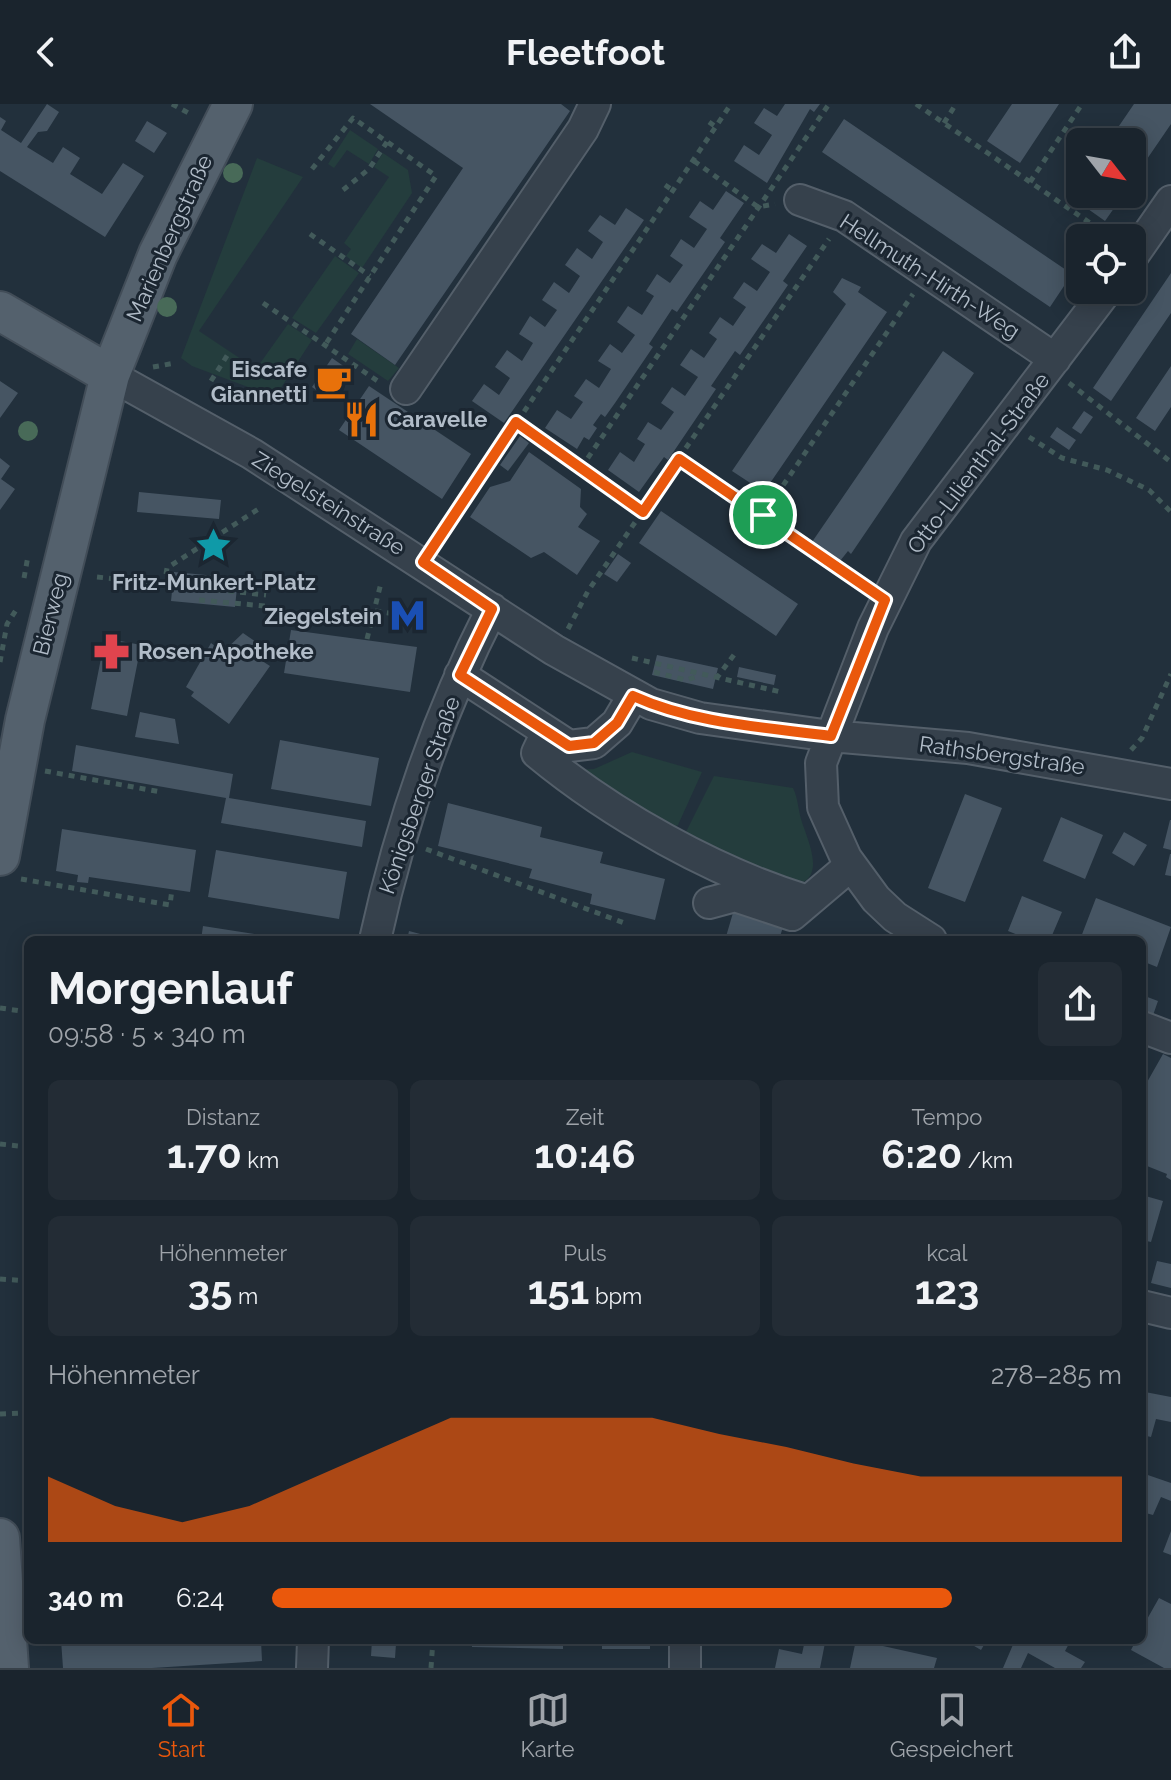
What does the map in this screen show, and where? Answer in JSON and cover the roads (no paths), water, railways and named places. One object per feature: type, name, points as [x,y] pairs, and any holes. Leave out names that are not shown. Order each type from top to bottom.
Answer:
[{"type":"main road","name":"Marienbergstraße","points":[[110,375],[158,254],[233,104]]},
{"type":"main road","name":"Ziegelsteinstraße","points":[[0,311],[110,375]]},
{"type":"main road","name":"Bierweg","points":[[6,866],[16,765],[110,375]]},
{"type":"main road","points":[[0,1538],[9,1668]]},
{"type":"street","points":[[406,389],[583,129],[595,104]]},
{"type":"street","name":"Hellmuth-Hirth-Weg","points":[[800,200],[844,216],[1052,364]]},
{"type":"street","points":[[1146,237],[1171,201]]},
{"type":"street","name":"Otto-Lilienthal-Straße","points":[[831,736],[885,600],[916,541],[1097,304]]},
{"type":"street","name":"Ziegelsteinstraße","points":[[110,375],[236,445],[423,562],[554,650],[633,696],[669,711],[700,718],[831,736]]},
{"type":"street","name":"Königsberger Straße","points":[[376,936],[391,868],[432,746],[460,675],[492,609]]},
{"type":"street","points":[[460,675],[569,746],[594,743],[617,723],[633,696]]},
{"type":"street","points":[[547,732],[537,753],[574,783],[742,876],[808,901]]},
{"type":"street","points":[[831,736],[821,763],[823,807],[851,865],[876,899],[895,917],[925,936]]},
{"type":"street","name":"Rathsbergstraße","points":[[831,736],[968,748],[1171,784]]},
{"type":"street","points":[[709,903],[735,896],[792,915],[851,865]]},
{"type":"street","points":[[1146,1029],[1171,1038]]},
{"type":"street","points":[[1146,1307],[1171,1313]]},
{"type":"street","points":[[312,1668],[313,1644]]},
{"type":"street","points":[[685,1644],[685,1668]]},
{"type":"place","name":"Eiscafe Giannetti","points":[[333,382]]},
{"type":"place","name":"Caravelle","points":[[361,419]]},
{"type":"place","name":"Fritz-Munkert-Platz","points":[[214,546]]},
{"type":"place","name":"Ziegelstein","points":[[408,616]]},
{"type":"place","name":"Rosen-Apotheke","points":[[112,651]]}]
